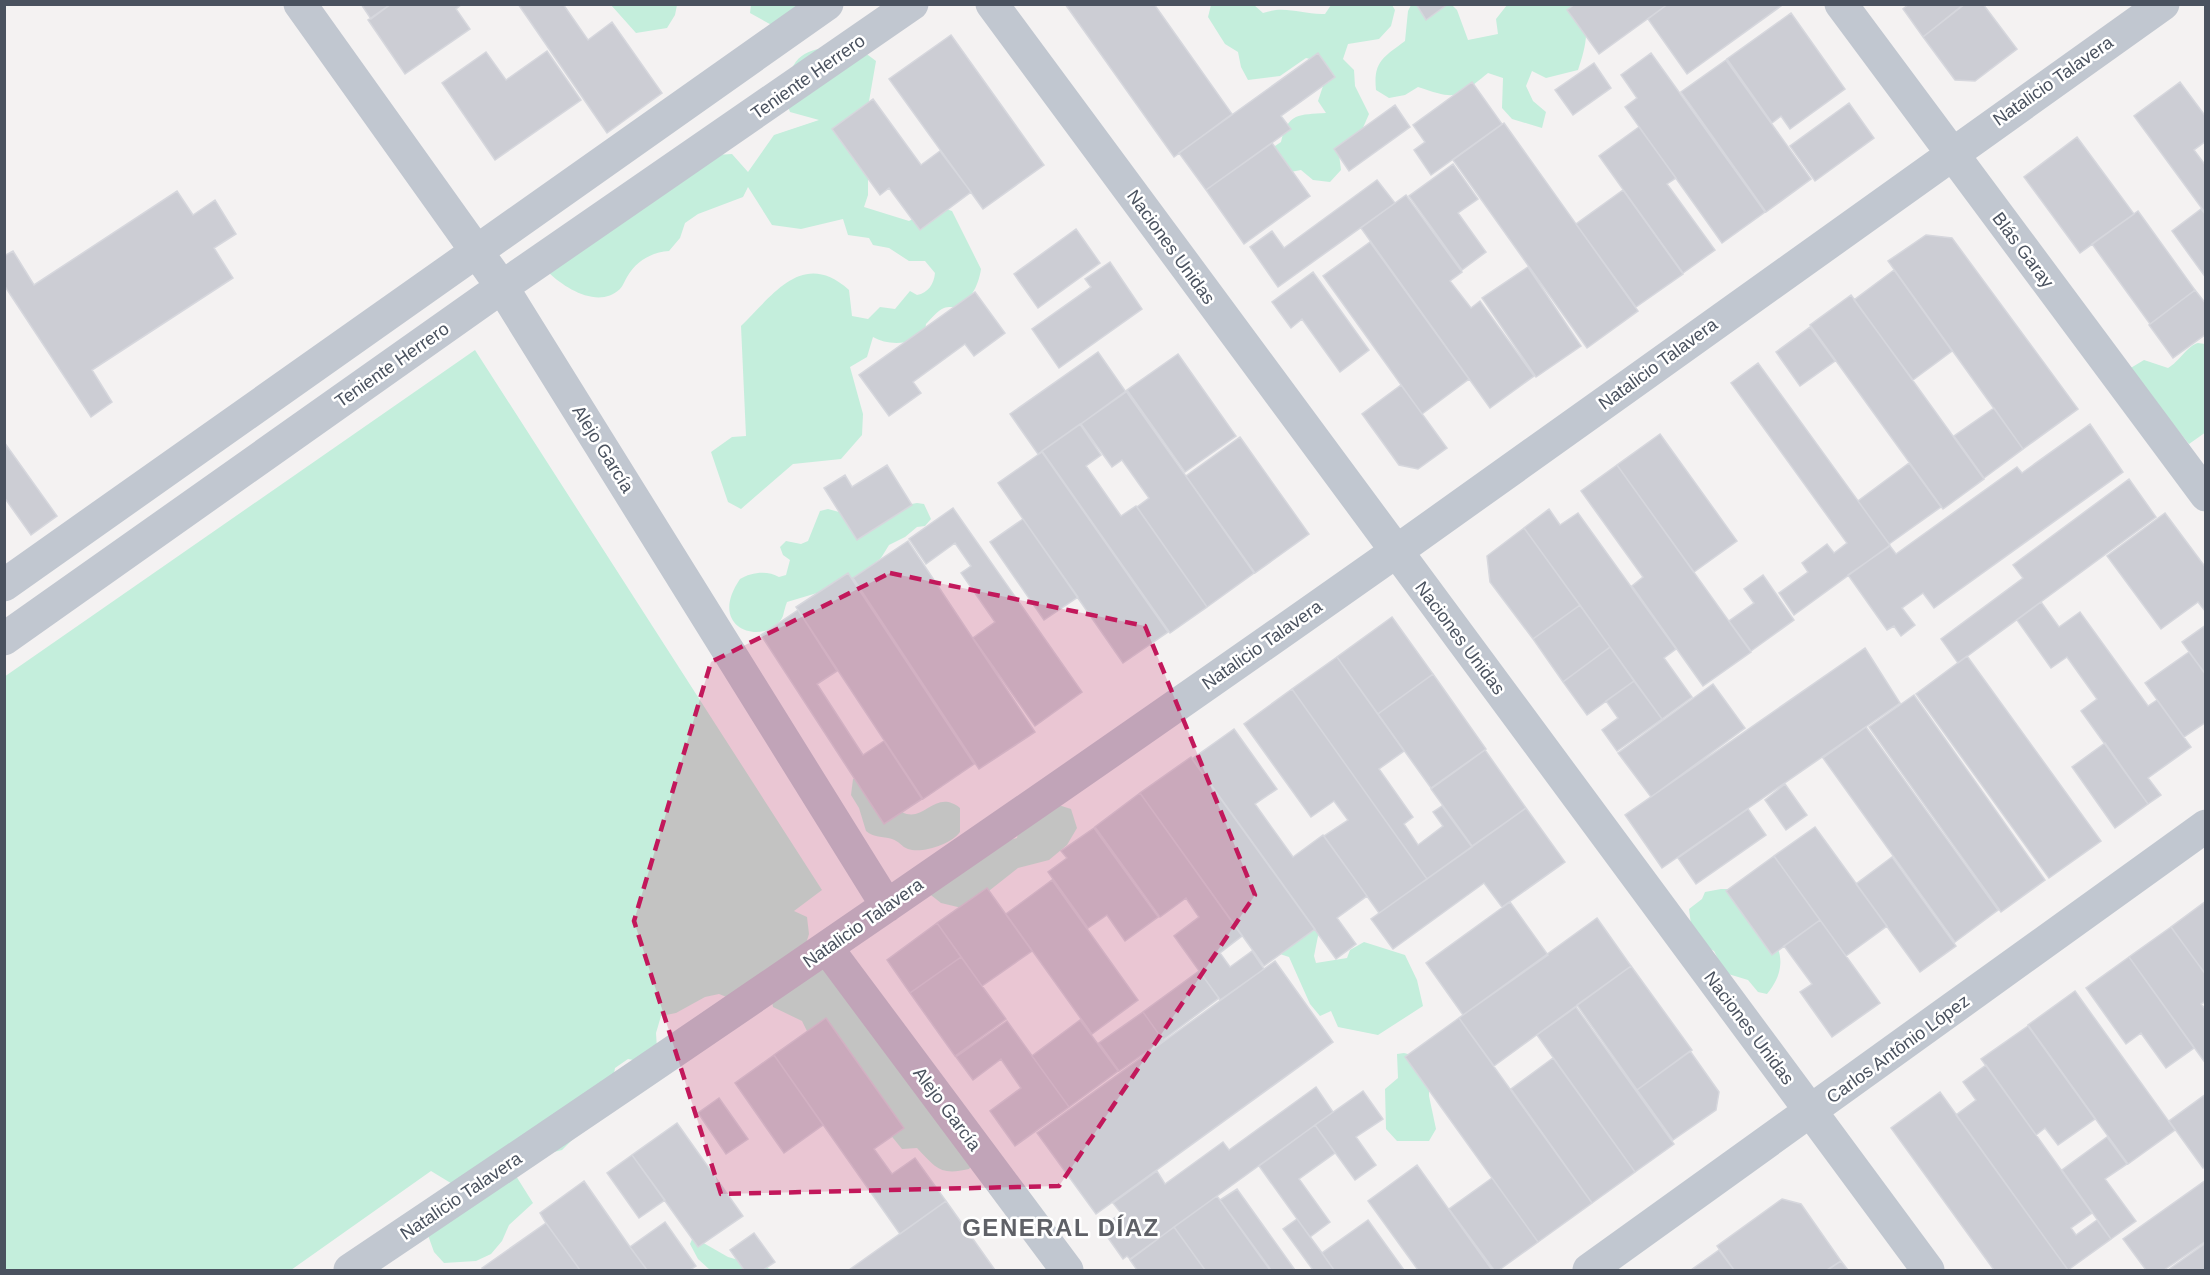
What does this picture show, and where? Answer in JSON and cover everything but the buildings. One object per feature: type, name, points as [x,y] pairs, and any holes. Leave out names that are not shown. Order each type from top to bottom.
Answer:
[{"type":"street","name":"Alejo García","points":[[300,4],[502,287],[887,906]]},
{"type":"street","points":[[4,585],[827,4]]},
{"type":"street","name":"Teniente Herrero","points":[[4,639],[502,287],[912,4]]},
{"type":"street","name":"Naciones Unidas","points":[[992,4],[1928,1270]]},
{"type":"street","name":"Blás Garay","points":[[1841,4],[2205,495]]},
{"type":"street","name":"Natalicio Talavera","points":[[350,1270],[827,948],[1396,551],[2163,4]]},
{"type":"street","points":[[675,112],[704,148]]},
{"type":"street","points":[[56,549],[82,584]]},
{"type":"street","name":"Carlos Antônio López","points":[[1589,1270],[1812,1112],[2205,826]]},
{"type":"street","name":"Alejo García","points":[[827,948],[1067,1270]]},
{"type":"highlighted area","points":[[890,573],[1145,626],[1255,895],[1059,1186],[721,1194],[634,921],[711,662]]},
{"type":"green space","points":[[611,5],[677,5],[675,15],[667,28],[636,33]]},
{"type":"green space","points":[[751,5],[806,5],[777,28],[750,13]]},
{"type":"green space","points":[[1211,5],[1254,5],[1263,13],[1287,10],[1325,14],[1331,5],[1392,5],[1395,10],[1391,26],[1379,39],[1348,44],[1343,59],[1354,70],[1355,86],[1369,114],[1362,130],[1339,154],[1341,170],[1330,182],[1313,180],[1301,170],[1270,176],[1269,150],[1281,142],[1291,120],[1302,115],[1326,113],[1318,101],[1323,86],[1332,75],[1322,62],[1306,58],[1280,76],[1248,80],[1241,67],[1238,52],[1225,44],[1208,17]]},
{"type":"green space","points":[[1411,5],[1452,5],[1457,10],[1468,40],[1498,34],[1496,19],[1507,5],[1573,5],[1580,12],[1586,27],[1585,44],[1578,70],[1546,78],[1532,71],[1526,86],[1533,101],[1546,112],[1542,128],[1512,119],[1502,108],[1503,78],[1488,73],[1456,95],[1441,94],[1418,87],[1405,95],[1389,98],[1376,90],[1378,66],[1386,56],[1405,41],[1408,11]]},
{"type":"green space","points":[[845,45],[860,49],[876,61],[868,107],[868,195],[864,207],[909,221],[937,206],[952,211],[981,269],[980,274],[977,285],[967,300],[958,306],[946,307],[939,311],[926,324],[925,332],[920,336],[900,343],[886,342],[873,337],[867,357],[850,367],[863,414],[862,435],[841,459],[793,464],[741,509],[728,502],[711,452],[732,437],[746,436],[741,326],[778,290],[803,275],[817,274],[833,278],[849,290],[852,316],[868,319],[880,307],[895,309],[910,291],[917,295],[927,290],[932,284],[935,273],[925,261],[909,261],[889,248],[873,245],[869,238],[848,235],[843,219],[801,229],[772,225],[748,187],[743,197],[698,214],[685,223],[680,238],[669,251],[651,255],[640,262],[631,271],[621,288],[612,295],[593,297],[583,294],[564,285],[549,273],[716,155],[732,154],[748,172],[774,135],[819,120],[790,112],[786,93],[791,70],[801,56],[808,52]]},
{"type":"green space","points":[[2198,343],[2205,344],[2206,432],[2189,444],[2129,369],[2144,360],[2168,368]]},
{"type":"green space","points":[[475,350],[822,890],[794,911],[807,917],[809,934],[804,950],[825,962],[978,1157],[969,1169],[945,1171],[934,1165],[917,1148],[902,1149],[809,1035],[802,1021],[773,1007],[770,992],[734,1000],[719,994],[705,997],[676,1013],[661,1016],[656,1033],[657,1049],[644,1062],[628,1059],[615,1068],[612,1085],[573,1139],[562,1150],[546,1154],[516,1176],[533,1203],[509,1225],[502,1241],[491,1254],[476,1261],[444,1263],[434,1252],[424,1224],[454,1185],[431,1171],[291,1270],[5,1270],[4,677]]},
{"type":"green space","points":[[917,503],[924,504],[931,519],[925,526],[917,527],[905,537],[889,545],[881,558],[841,590],[817,593],[787,602],[783,616],[776,625],[765,631],[754,632],[743,629],[734,622],[730,612],[731,597],[740,579],[760,573],[770,573],[779,577],[786,575],[790,560],[783,555],[780,547],[786,541],[801,544],[808,541],[820,511],[828,509],[850,515]]},
{"type":"green space","points":[[869,777],[889,801],[902,812],[917,814],[943,802],[960,808],[960,832],[944,844],[921,850],[908,849],[894,840],[869,833],[866,831],[859,808],[851,795],[853,779]]},
{"type":"green space","points":[[1046,801],[1071,809],[1077,828],[1067,845],[1049,860],[1018,868],[966,909],[941,903],[927,892],[1002,842],[1017,838],[1021,813]]},
{"type":"green space","points":[[1251,876],[1319,931],[1314,956],[1316,963],[1347,958],[1350,950],[1364,942],[1405,955],[1417,980],[1423,1006],[1378,1035],[1338,1027],[1331,1011],[1320,1016],[1310,1004],[1289,957],[1274,952]]},
{"type":"green space","points":[[1729,889],[1752,913],[1772,937],[1778,950],[1780,964],[1777,978],[1767,994],[1758,992],[1748,980],[1725,973],[1714,951],[1693,940],[1689,909],[1702,899],[1705,892]]},
{"type":"green space","points":[[1404,1053],[1420,1057],[1429,1079],[1429,1096],[1436,1129],[1429,1141],[1397,1141],[1386,1129],[1385,1089],[1398,1078],[1397,1054]]},
{"type":"green space","points":[[693,1237],[728,1257],[774,1270],[710,1270],[698,1259],[690,1244]]},
{"type":"district","name":"GENERAL DÍAZ","points":[[1061,1227]]}]
